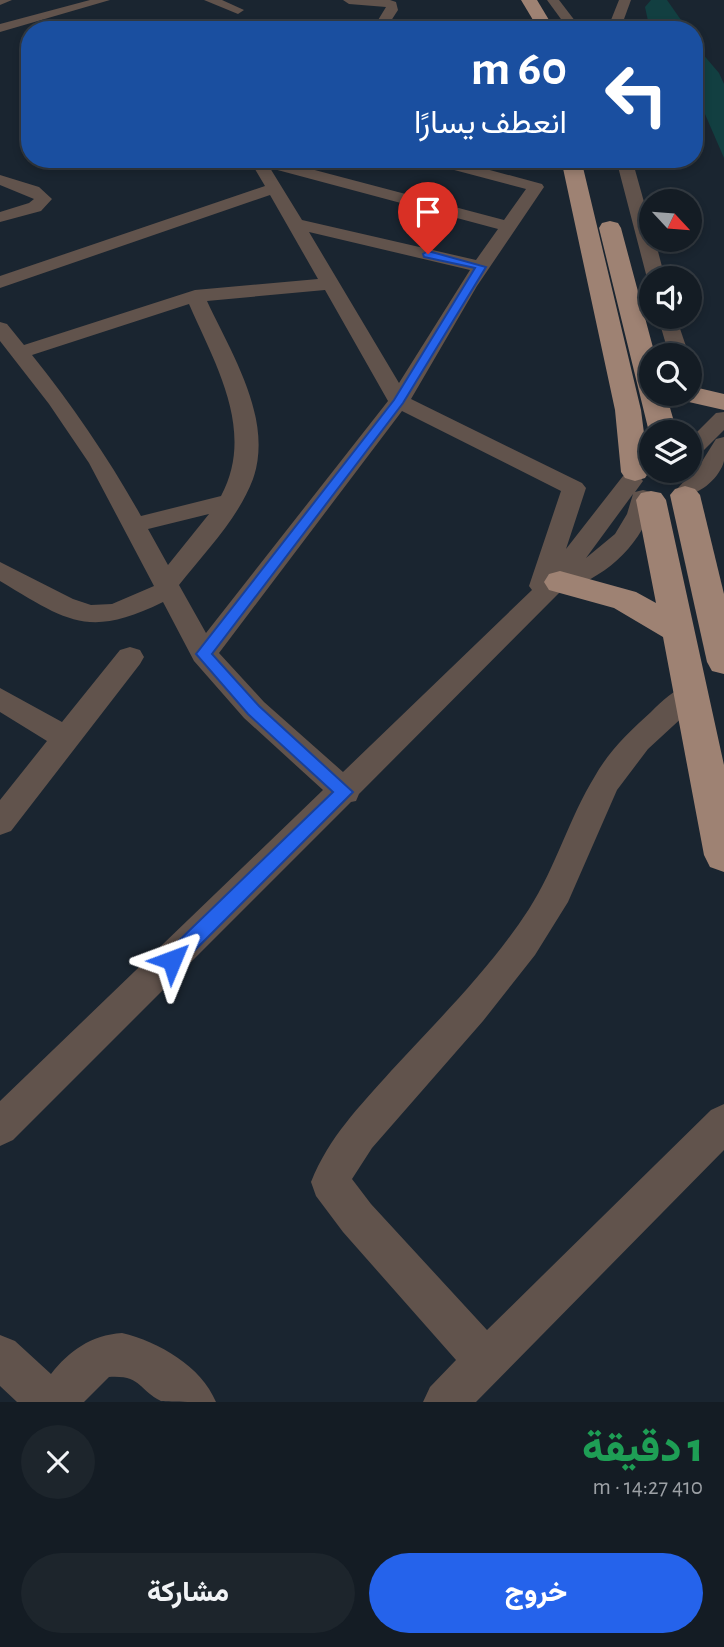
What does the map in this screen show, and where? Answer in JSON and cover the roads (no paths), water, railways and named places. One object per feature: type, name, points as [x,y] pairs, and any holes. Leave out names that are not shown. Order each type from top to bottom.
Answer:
[{"type":"main road","points":[[521,1],[527,21]]},
{"type":"main road","points":[[521,1],[539,21]]},
{"type":"main road","points":[[573,168],[639,467]]},
{"type":"main road","points":[[595,168],[640,343]]},
{"type":"main road","points":[[702,397],[724,402]]},
{"type":"main road","points":[[642,483],[667,502],[683,485]]},
{"type":"main road","points":[[642,483],[724,855]]},
{"type":"main road","points":[[683,485],[724,662]]},
{"type":"main road","points":[[550,589],[625,600],[675,629]]},
{"type":"street","points":[[0,1],[6,0]]},
{"type":"street","points":[[25,21],[104,0]]},
{"type":"street","points":[[209,0],[238,10]]},
{"type":"street","points":[[349,0],[388,3],[404,0]]},
{"type":"street","points":[[553,0],[569,21]]},
{"type":"street","points":[[617,21],[625,0]]},
{"type":"street","points":[[384,21],[392,10],[392,5],[388,3]]},
{"type":"street","points":[[0,11],[18,23]]},
{"type":"street","points":[[0,28],[21,22]]},
{"type":"street","points":[[263,168],[399,401],[573,488],[550,589]]},
{"type":"street","points":[[288,168],[509,227]]},
{"type":"street","points":[[204,654],[399,401],[481,267],[536,187],[464,168]]},
{"type":"street","points":[[626,168],[653,266]]},
{"type":"street","points":[[0,180],[33,191],[44,199],[35,206],[0,217]]},
{"type":"street","points":[[0,282],[275,188]]},
{"type":"street","points":[[295,224],[481,267]]},
{"type":"street","points":[[21,352],[195,296],[330,284]]},
{"type":"street","points":[[6,578],[74,610],[101,615],[126,608],[167,587],[229,501],[242,478],[247,457],[246,424],[242,403],[195,296]]},
{"type":"street","points":[[0,328],[21,352],[100,463],[204,654],[254,710],[345,792]]},
{"type":"street","points":[[702,439],[724,418]]},
{"type":"street","points":[[683,485],[710,467],[724,443]]},
{"type":"street","points":[[0,1127],[550,589],[594,564],[623,542],[639,520],[642,483]]},
{"type":"street","points":[[135,525],[229,501]]},
{"type":"street","points":[[0,822],[130,657]]},
{"type":"street","points":[[486,1361],[357,1218],[330,1182],[357,1134],[496,977],[539,922],[561,883],[598,795],[621,762],[640,737],[690,695]]},
{"type":"street","points":[[0,699],[65,738]]},
{"type":"street","points":[[445,1402],[724,1124]]},
{"type":"street","points":[[57,1402],[79,1374],[94,1361],[121,1354],[147,1363],[194,1402]]},
{"type":"street","points":[[0,1356],[49,1402]]}]
